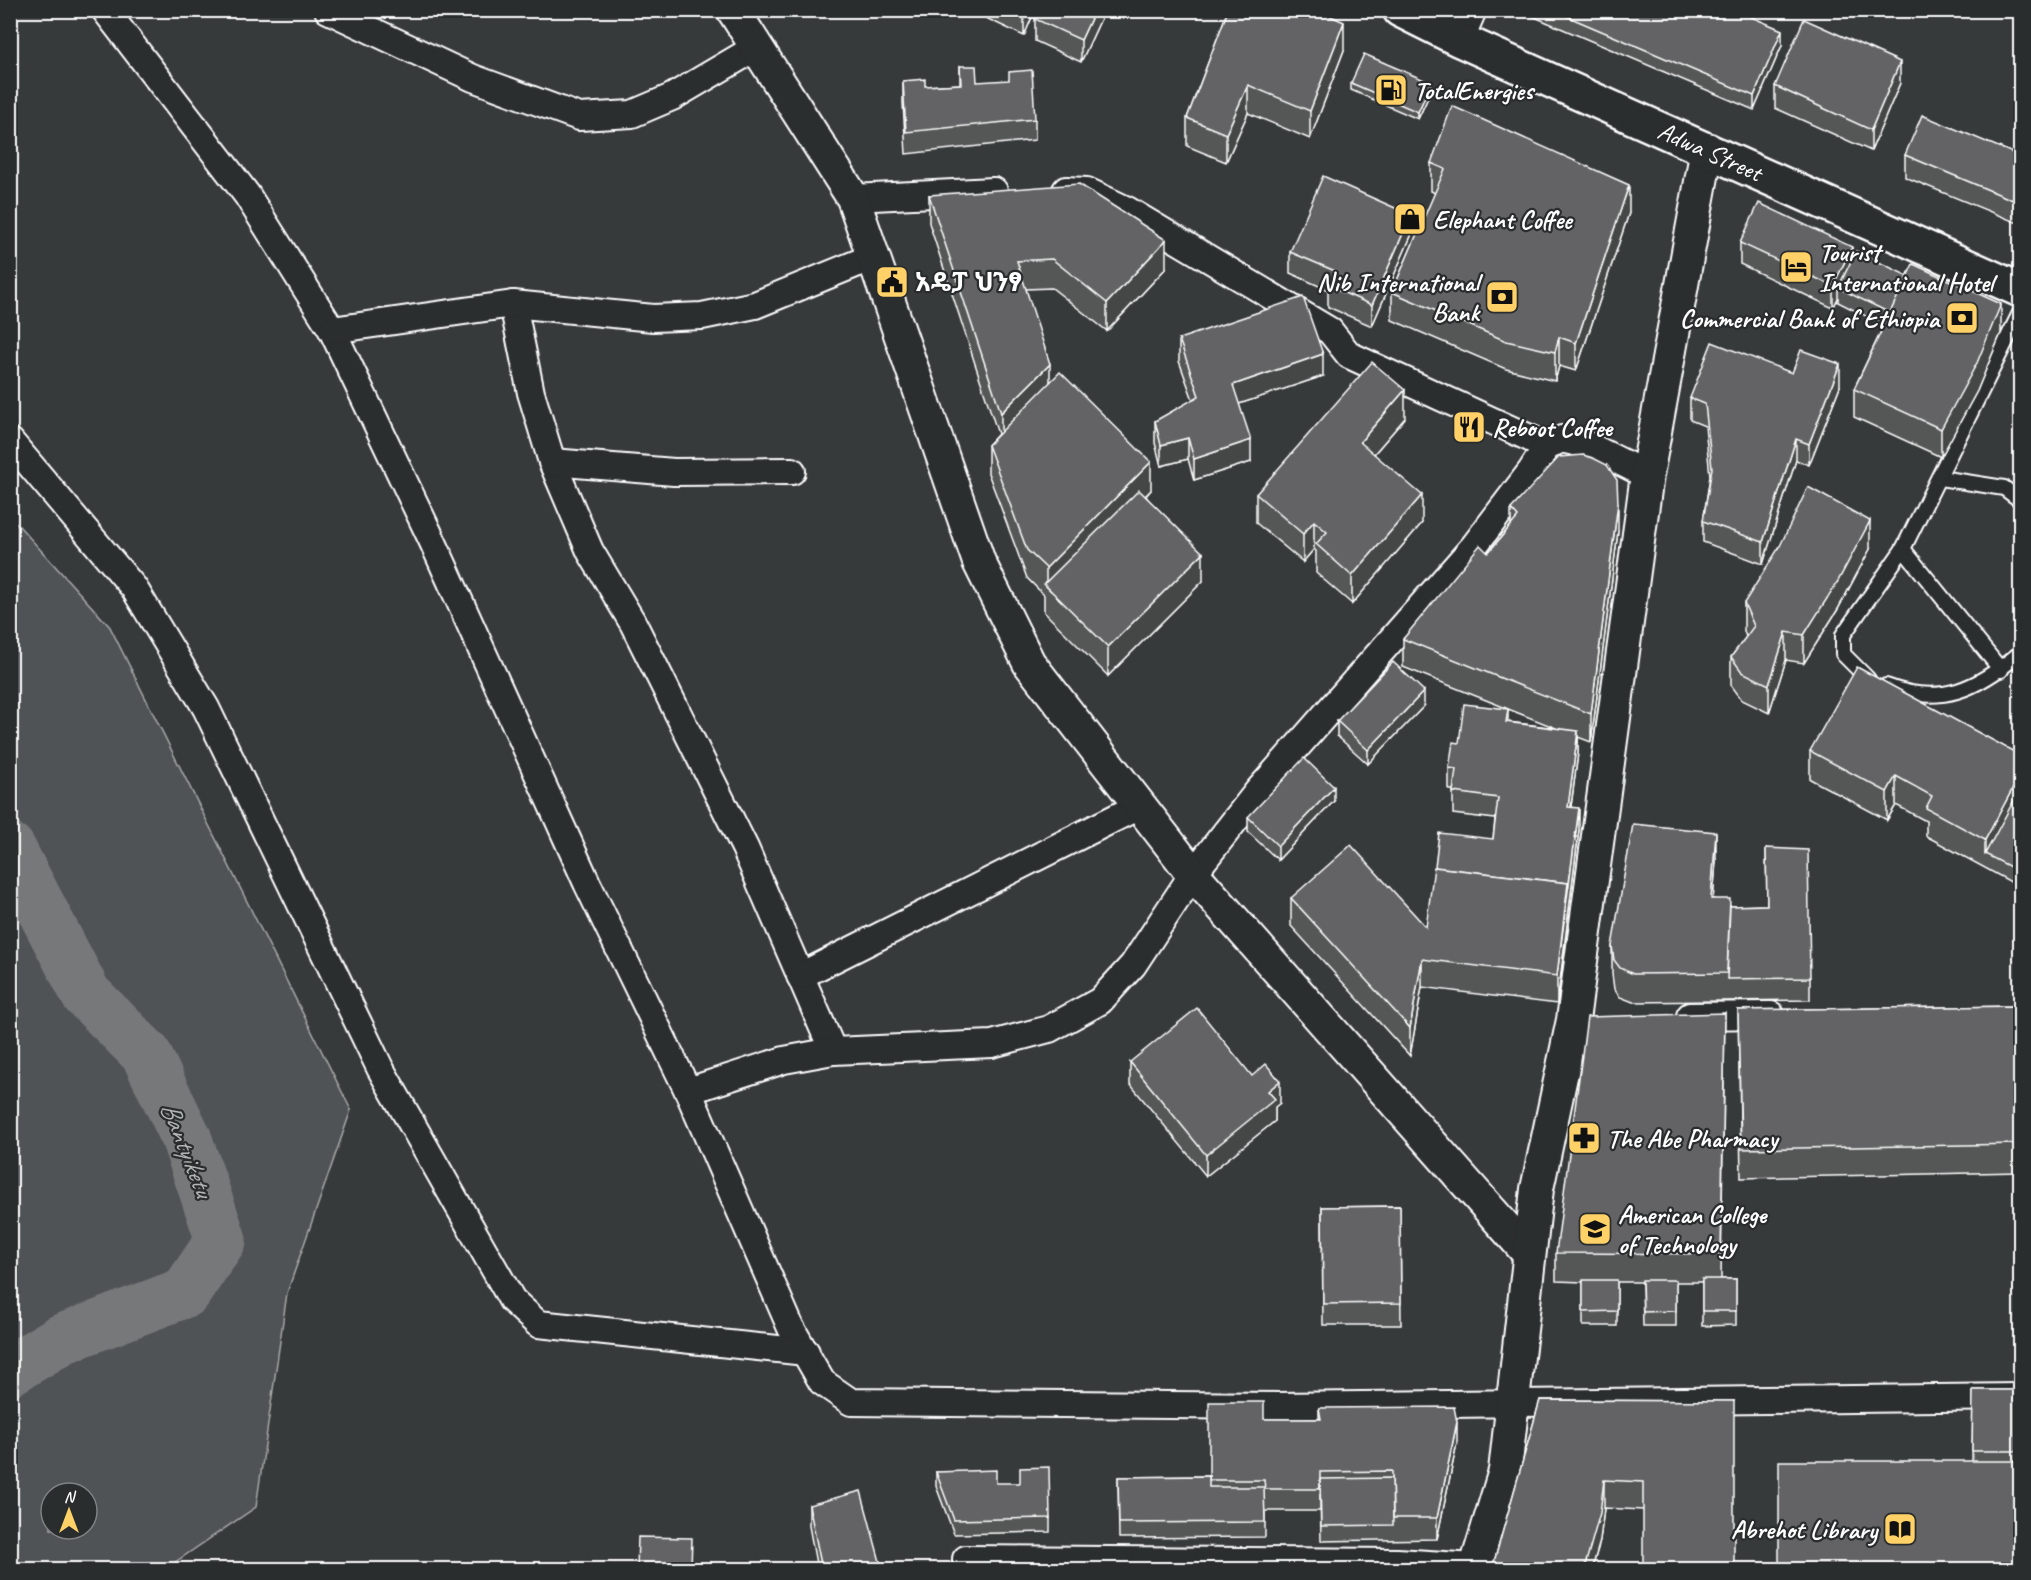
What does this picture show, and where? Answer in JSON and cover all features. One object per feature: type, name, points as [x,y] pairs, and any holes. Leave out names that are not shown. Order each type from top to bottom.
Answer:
[{"type":"main road","name":"Adwa Street","points":[[1400,10],[1460,40],[2020,290]]},
{"type":"street","points":[[105,10],[247,195],[332,330],[432,540],[587,883],[688,1091],[791,1328],[822,1382],[851,1401],[1277,1406],[1512,1401],[2020,1397]]},
{"type":"street","points":[[328,10],[473,78],[579,117],[632,114],[672,97],[757,47]]},
{"type":"street","points":[[733,10],[853,198],[875,256],[942,460],[979,562],[1029,663],[1193,874],[1529,1254]]},
{"type":"street","points":[[1460,40],[1473,10]]},
{"type":"street","points":[[966,1559],[1397,1562],[1475,1568],[1505,1471],[1537,1189],[1585,1020],[1647,475],[1707,149]]},
{"type":"street","points":[[853,198],[1033,190],[1087,191],[1126,210],[1330,331],[1349,355],[1547,446]]},
{"type":"street","points":[[332,330],[513,304],[653,318],[702,316],[755,305],[875,256]]},
{"type":"street","points":[[513,304],[531,393],[552,462],[590,551],[633,623],[745,848],[833,1051]]},
{"type":"street","points":[[688,1091],[784,1060],[833,1051],[992,1044],[1049,1029],[1100,1001],[1132,965],[1193,874],[1258,791],[1474,546],[1547,446],[1562,439],[1587,445],[1647,475]]},
{"type":"street","points":[[10,441],[134,588],[206,708],[380,1068],[512,1300],[538,1324],[806,1352]]},
{"type":"street","points":[[552,462],[674,472],[792,471]]},
{"type":"street","points":[[800,976],[1139,806]]},
{"type":"street","points":[[1667,1017],[1796,1014]]},
{"type":"lane","points":[[2020,313],[1903,549],[1843,635],[1844,654],[1865,677],[1909,694],[1938,697],[1962,691],[2001,670],[2020,653]]},
{"type":"lane","points":[[1940,478],[2004,488],[2020,500]]},
{"type":"lane","points":[[1903,549],[2001,670]]},
{"type":"shaded area","points":[[10,516],[110,627],[351,1110],[287,1293],[256,1507],[165,1569],[11,1569]]},
{"type":"building","points":[[1039,10],[1095,10],[1081,40],[1035,19]]},
{"type":"building","points":[[1228,10],[1317,10],[1344,22],[1310,111],[1248,85],[1226,134],[1187,118]]},
{"type":"building","points":[[1552,10],[1735,10],[1782,30],[1754,96]]},
{"type":"building","points":[[1804,19],[1900,62],[1871,130],[1775,86]]},
{"type":"building","name":"TotalEnergies","points":[[1364,54],[1431,83],[1418,112],[1351,83]]},
{"type":"building","points":[[960,66],[976,66],[977,82],[1009,80],[1009,72],[1032,70],[1035,119],[906,132],[903,81],[925,79],[925,86],[961,84]]},
{"type":"building","points":[[1452,106],[1629,185],[1576,343],[1559,337],[1555,352],[1506,341],[1392,292],[1445,169],[1431,163]]},
{"type":"building","points":[[1922,115],[2020,156],[2020,203],[1905,155]]},
{"type":"building","points":[[1323,176],[1411,215],[1372,305],[1328,286],[1335,271],[1290,252]]},
{"type":"building","points":[[1079,184],[1166,240],[1107,303],[1052,259],[1017,261],[1050,364],[1001,413],[929,195]]},
{"type":"building","points":[[1759,203],[1852,247],[1833,286],[1740,243]]},
{"type":"building","points":[[1856,251],[1908,276],[1890,313],[1838,288]]},
{"type":"building","points":[[1913,264],[2001,304],[1977,363],[1941,429],[1854,389]]},
{"type":"building","points":[[1303,297],[1323,354],[1233,385],[1251,440],[1194,459],[1188,438],[1161,445],[1155,421],[1199,396],[1179,339]]},
{"type":"building","points":[[1712,342],[1792,373],[1801,350],[1840,364],[1809,444],[1796,439],[1763,542],[1703,521],[1712,468],[1705,404],[1690,398]]},
{"type":"building","points":[[1372,362],[1405,390],[1360,442],[1422,495],[1352,576],[1316,544],[1327,532],[1314,521],[1303,534],[1256,494]]},
{"type":"building","points":[[1060,372],[1151,462],[1046,568],[1027,550],[988,445]]},
{"type":"building","points":[[1583,455],[1607,465],[1617,480],[1618,503],[1591,714],[1403,639],[1480,545],[1488,553],[1518,517],[1511,509],[1559,457]]},
{"type":"building","points":[[1808,487],[1870,521],[1838,581],[1804,635],[1786,632],[1769,685],[1742,672],[1731,657],[1754,626],[1744,603],[1780,546]]},
{"type":"building","points":[[1139,490],[1203,553],[1108,647],[1044,584]]},
{"type":"building","points":[[1393,662],[1424,691],[1368,750],[1337,721]]},
{"type":"building","points":[[1857,667],[2020,755],[2020,775],[1985,840],[1926,808],[1932,796],[1896,776],[1887,792],[1810,751]]},
{"type":"building","points":[[1464,704],[1508,709],[1506,722],[1578,731],[1568,807],[1579,808],[1568,890],[1568,883],[1435,867],[1439,833],[1493,839],[1498,798],[1453,792],[1456,769],[1449,768],[1453,742],[1459,743]]},
{"type":"building","points":[[1304,758],[1334,787],[1278,846],[1248,817]]},
{"type":"building","points":[[2020,789],[2020,872],[1985,854]]},
{"type":"building","points":[[1633,824],[1716,832],[1711,899],[1730,899],[1727,973],[1633,974],[1620,968],[1614,960],[1612,946]]},
{"type":"building","points":[[1351,845],[1426,927],[1434,867],[1568,883],[1557,976],[1422,959],[1410,1028],[1291,898]]},
{"type":"building","points":[[1766,848],[1808,850],[1810,978],[1727,979],[1730,906],[1767,905]]},
{"type":"building","points":[[2020,1006],[2020,1144],[1741,1149],[1738,1010]]},
{"type":"building","points":[[1197,1008],[1252,1076],[1266,1064],[1280,1081],[1268,1091],[1275,1099],[1206,1155],[1130,1062]]},
{"type":"building","points":[[1725,1013],[1721,1254],[1556,1253],[1587,1017]]},
{"type":"building","points":[[1400,1206],[1401,1303],[1323,1304],[1322,1207]]},
{"type":"building","points":[[1702,1279],[1736,1279],[1736,1311],[1702,1311]]},
{"type":"building","points":[[1583,1280],[1617,1280],[1617,1311],[1583,1312]]},
{"type":"building","points":[[1642,1280],[1676,1280],[1676,1311],[1643,1312]]},
{"type":"building","points":[[1973,1390],[2020,1390],[2020,1451],[1972,1451]]},
{"type":"building","points":[[1540,1400],[1734,1401],[1734,1569],[1643,1569],[1643,1482],[1604,1480],[1600,1513],[1584,1569],[1492,1569]]},
{"type":"building","points":[[1209,1402],[1264,1402],[1264,1419],[1321,1419],[1319,1408],[1454,1407],[1457,1422],[1437,1518],[1393,1518],[1392,1471],[1320,1472],[1320,1489],[1265,1489],[1264,1480],[1209,1480]]},
{"type":"building","name":"Abrehot Library","points":[[1779,1461],[2020,1461],[2020,1569],[1779,1569]]},
{"type":"building","points":[[1049,1467],[1050,1518],[954,1520],[936,1472],[996,1470],[996,1483],[1020,1483],[1020,1468]]},
{"type":"building","points":[[1209,1476],[1209,1487],[1264,1487],[1265,1522],[1119,1523],[1118,1477]]},
{"type":"building","points":[[1392,1478],[1393,1525],[1321,1526],[1320,1479]]},
{"type":"building","points":[[861,1491],[882,1569],[822,1569],[809,1505]]},
{"type":"building","points":[[638,1537],[692,1538],[691,1569],[637,1569]]},
{"type":"waterway","name":"Bantyiketu","points":[[10,848],[86,994],[146,1054],[186,1137],[221,1240],[186,1292],[62,1339],[10,1370]]},
{"type":"place","name":"TotalEnergies","points":[[1391,90]]},
{"type":"place","name":"Elephant Coffee","points":[[1410,219]]},
{"type":"place","name":"Tourist International Hotel","points":[[1796,267]]},
{"type":"place","name":"አዴፓ ህንፃ","points":[[892,282]]},
{"type":"place","name":"Nib International Bank","points":[[1502,297]]},
{"type":"place","name":"Commercial Bank of Ethiopia","points":[[1962,318]]},
{"type":"place","name":"Reboot Coffee","points":[[1469,427]]},
{"type":"place","name":"The Abe Pharmacy","points":[[1584,1138]]},
{"type":"place","name":"American College of Technology","points":[[1595,1229]]},
{"type":"place","name":"Abrehot Library","points":[[1900,1529]]}]
